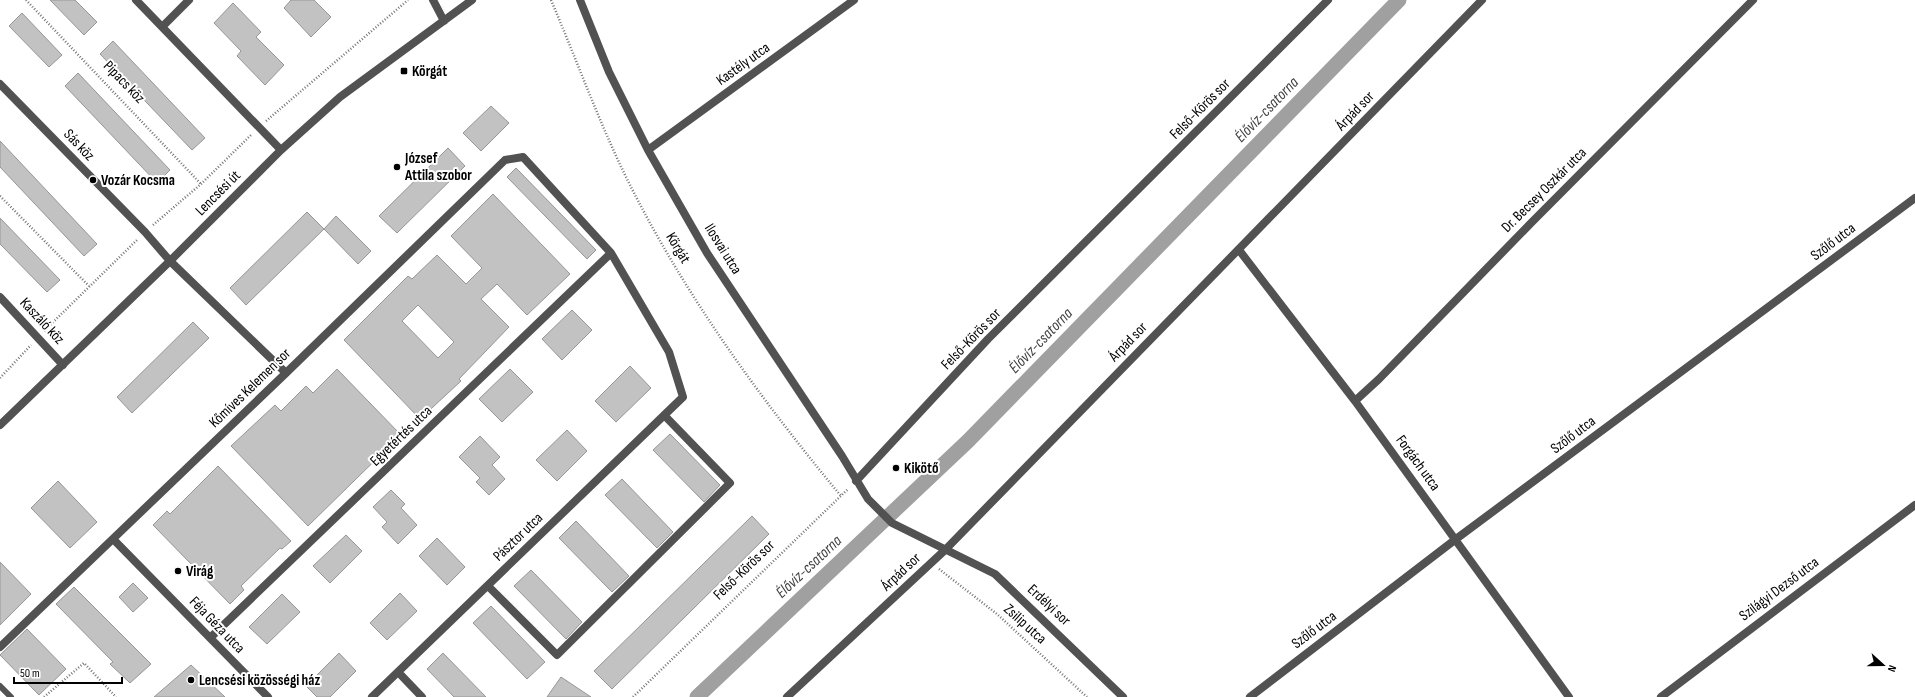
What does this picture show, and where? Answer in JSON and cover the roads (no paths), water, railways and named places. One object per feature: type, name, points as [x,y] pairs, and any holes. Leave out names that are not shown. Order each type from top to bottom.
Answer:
[{"type":"street","points":[[136,0],[258,128],[281,150]]},
{"type":"street","points":[[162,27],[189,0]]},
{"type":"street","points":[[432,0],[444,20]]},
{"type":"street","name":"Lencsési út","points":[[0,425],[170,261],[281,150],[340,97],[472,0]]},
{"type":"street","name":"Ilosvai utca","points":[[580,0],[609,72],[648,150],[707,253],[842,456],[868,499],[892,523]]},
{"type":"street","name":"Kastély utca","points":[[648,150],[854,0]]},
{"type":"street","name":"Felső-Körös sor","points":[[856,481],[988,340],[1328,0]]},
{"type":"street","name":"Árpád sor","points":[[788,697],[945,550],[1482,0]]},
{"type":"street","name":"Dr. Becsey Oszkár utca","points":[[1354,401],[1379,379],[1537,217],[1753,0]]},
{"type":"street","name":"Sás köz","points":[[0,84],[145,232],[170,261],[286,373]]},
{"type":"street","name":"Kőmíves Kelemen sor","points":[[0,647],[286,373],[505,160],[523,157],[611,253]]},
{"type":"street","name":"Szőlő utca","points":[[1250,697],[1456,539],[1915,198]]},
{"type":"street","name":"Forgách utca","points":[[1239,250],[1354,401],[1570,697]]},
{"type":"street","name":"Pásztor utca","points":[[372,697],[399,673],[683,397],[669,352],[611,253]]},
{"type":"street","name":"Egyetértés utca","points":[[210,638],[611,253]]},
{"type":"street","name":"Kaszáló köz","points":[[0,297],[63,365]]},
{"type":"street","points":[[488,586],[557,656],[730,483],[664,415]]},
{"type":"street","name":"Szilágyi Dezső utca","points":[[1661,697],[1915,505]]},
{"type":"street","name":"Erdélyi sor","points":[[892,523],[995,574],[1122,697]]},
{"type":"street","name":"Féja Géza utca","points":[[113,539],[268,697]]},
{"type":"street","points":[[399,673],[422,697]]},
{"type":"lane","points":[[0,686],[11,697]]},
{"type":"waterway","name":"Élővíz-csatorna","points":[[697,697],[968,441],[1399,0]]},
{"type":"place","name":"Körgát","points":[[404,71]]},
{"type":"place","name":"József Attila szobor","points":[[397,167]]},
{"type":"place","name":"Vozár Kocsma","points":[[93,180]]},
{"type":"place","name":"Kikötő","points":[[896,468]]},
{"type":"place","name":"Virág","points":[[178,571]]},
{"type":"place","name":"Lencsési közösségi ház","points":[[191,680]]}]
